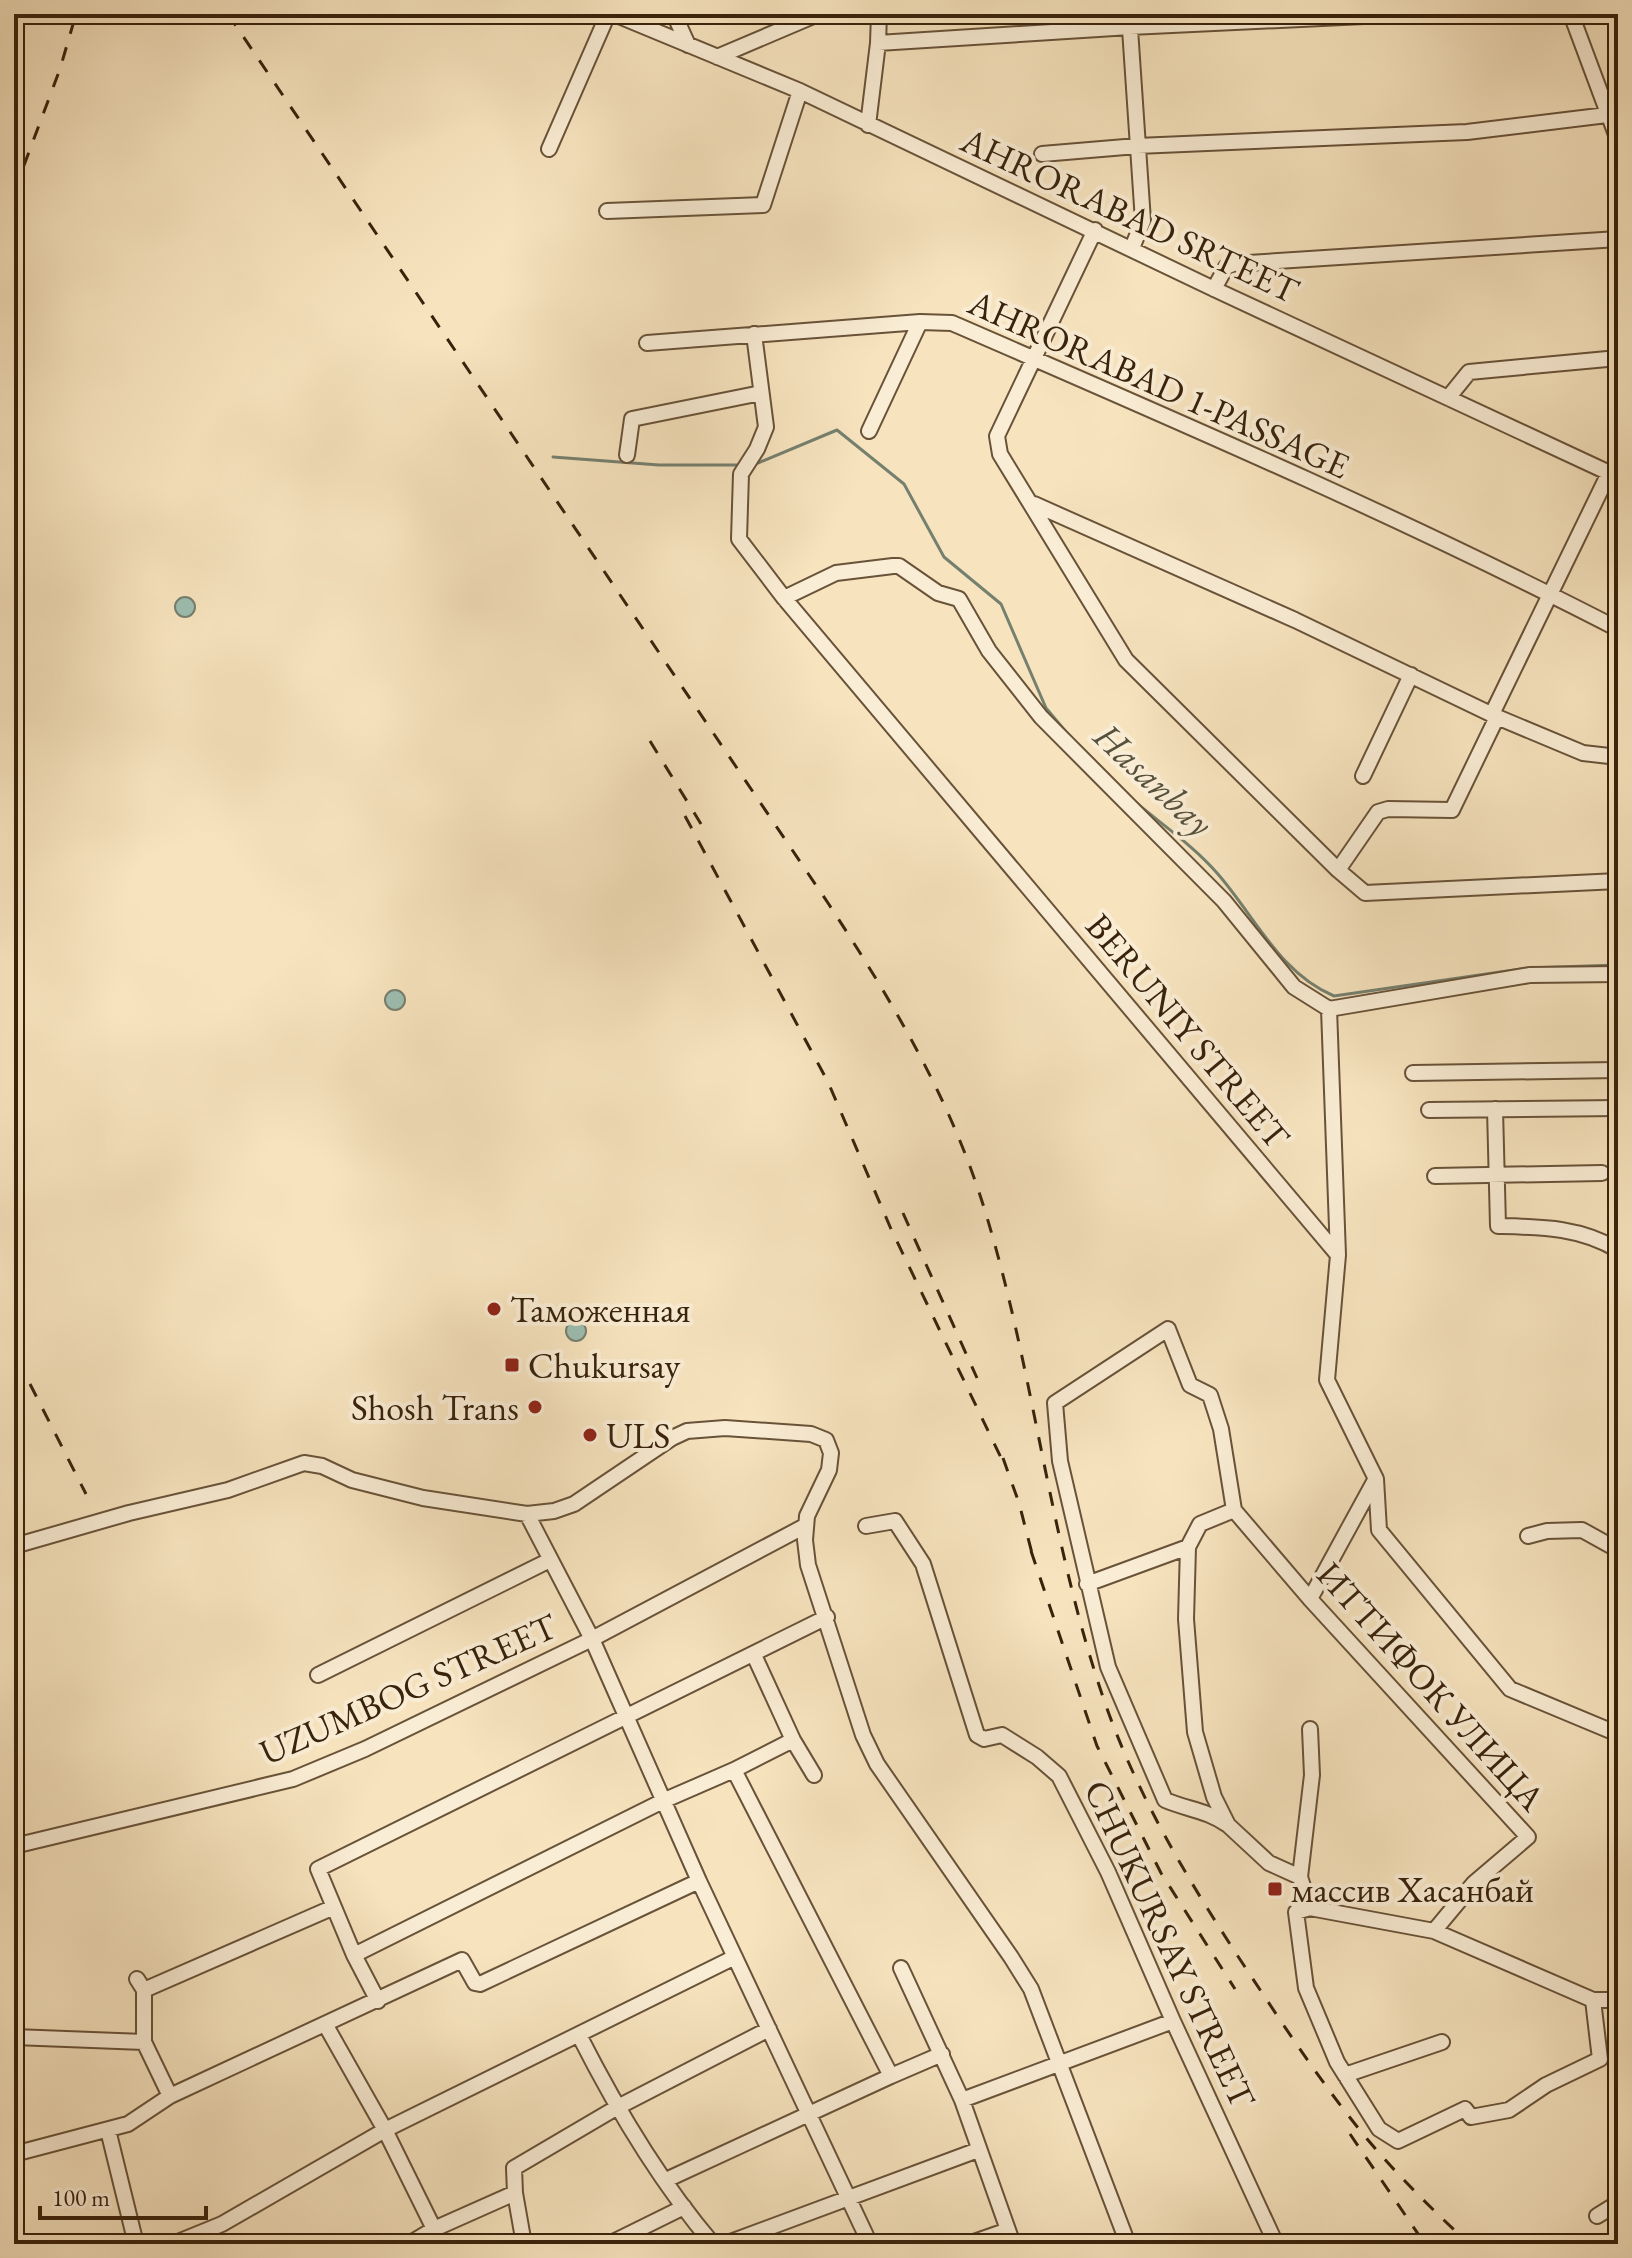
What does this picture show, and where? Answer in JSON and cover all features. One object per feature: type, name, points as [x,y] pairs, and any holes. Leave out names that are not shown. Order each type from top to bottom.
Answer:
[{"type":"street","points":[[549,149],[608,14]]},
{"type":"street","name":"AHRORABAD SRTEET","points":[[614,14],[800,91],[1214,289],[1614,475]]},
{"type":"street","points":[[674,14],[688,45]]},
{"type":"street","points":[[717,57],[818,14]]},
{"type":"street","points":[[868,125],[879,14]]},
{"type":"street","points":[[878,43],[1130,20],[1406,14]]},
{"type":"street","points":[[1571,14],[1618,140]]},
{"type":"street","points":[[1130,20],[1143,221],[1132,248]]},
{"type":"street","points":[[607,211],[763,205],[800,91]]},
{"type":"street","points":[[1042,154],[1137,146],[1467,132],[1607,115],[1618,100]]},
{"type":"street","points":[[1095,230],[997,436],[997,443],[1000,454],[1126,660],[1365,893],[1618,881]]},
{"type":"street","points":[[1214,289],[1226,267],[1233,264],[1618,239]]},
{"type":"street","points":[[869,431],[920,322]]},
{"type":"street","name":"AHRORABAD 1-PASSAGE","points":[[647,343],[920,322],[952,323],[1549,594],[1618,629]]},
{"type":"street","name":"BERUNIY STREET","points":[[754,334],[766,427],[741,474],[739,539],[784,598],[1338,1255]]},
{"type":"street","points":[[1448,398],[1469,372],[1618,358]]},
{"type":"street","points":[[627,455],[632,419],[761,393]]},
{"type":"street","points":[[1338,870],[1378,812],[1388,809],[1452,810],[1549,594],[1614,475]]},
{"type":"street","points":[[1033,504],[1295,620],[1494,716],[1583,753],[1618,757]]},
{"type":"street","points":[[784,598],[836,573],[899,566],[938,593],[959,599],[989,651],[1041,717],[1224,901],[1294,987],[1329,1009],[1530,975],[1618,974]]},
{"type":"street","points":[[1363,776],[1411,675]]},
{"type":"street","points":[[1329,1009],[1338,1255],[1327,1380],[1376,1479],[1379,1530],[1510,1689],[1618,1734]]},
{"type":"street","points":[[1413,1073],[1618,1070]]},
{"type":"street","points":[[1429,1110],[1618,1108]]},
{"type":"street","points":[[1495,1109],[1498,1226],[1561,1228],[1599,1238],[1618,1250]]},
{"type":"street","points":[[1435,1176],[1602,1173]]},
{"type":"street","points":[[1228,1825],[1214,1797],[1195,1732],[1186,1619],[1188,1547],[1200,1524],[1234,1510],[1221,1429],[1210,1395],[1190,1385],[1168,1329],[1055,1403],[1060,1461],[1087,1584],[1108,1667],[1165,1800],[1183,1808],[1210,1813],[1228,1825],[1269,1863],[1300,1877]]},
{"type":"street","points":[[14,1546],[129,1513],[228,1490],[304,1463],[316,1464],[352,1480],[423,1498],[527,1514],[554,1511],[574,1504],[672,1438],[699,1429],[816,1435],[826,1440],[831,1450],[830,1466],[811,1504],[805,1526],[808,1565],[863,1735],[877,1764],[1023,1975],[1038,2005],[1128,2244]]},
{"type":"street","points":[[1310,1599],[1376,1479]]},
{"type":"street","name":"ИТТИФОК УЛИЦА","points":[[1234,1510],[1310,1599],[1528,1837],[1474,1883],[1434,1931]]},
{"type":"street","points":[[527,1514],[592,1639],[699,1881],[870,2244]]},
{"type":"street","name":"CHUKURSAY STREET","points":[[866,1526],[895,1521],[923,1564],[977,1735],[984,1739],[1002,1735],[1037,1757],[1059,1776],[1108,1872],[1276,2244]]},
{"type":"street","name":"UZUMBOG STREET","points":[[14,1846],[293,1779],[365,1749],[592,1639],[805,1526]]},
{"type":"street","points":[[1528,1536],[1547,1531],[1582,1530],[1618,1550]]},
{"type":"street","points":[[1087,1584],[1188,1547]]},
{"type":"street","points":[[318,1675],[550,1560]]},
{"type":"street","points":[[378,2001],[354,1955],[318,1869],[827,1617]]},
{"type":"street","points":[[754,1655],[793,1740],[814,1775]]},
{"type":"street","points":[[1310,1729],[1312,1775],[1300,1877],[1306,1988],[1337,2062],[1379,2129],[1398,2141],[1465,2109],[1471,2117],[1509,2110],[1546,2085],[1600,2059],[1593,2000]]},
{"type":"street","points":[[354,1955],[665,1800],[793,1740]]},
{"type":"street","points":[[734,1770],[891,2076]]},
{"type":"street","points":[[14,2154],[128,2124],[170,2096],[462,1960],[475,1983],[480,1984],[699,1881]]},
{"type":"street","points":[[170,2096],[144,2042],[140,1985],[334,1907]]},
{"type":"street","points":[[1303,1910],[1434,1931],[1593,2000],[1618,2000]]},
{"type":"street","points":[[173,2244],[192,2240],[222,2224],[385,2130],[735,1957]]},
{"type":"street","points":[[901,1968],[962,2100],[1011,2237],[968,2244]]},
{"type":"street","points":[[962,2100],[1173,2021]]},
{"type":"street","points":[[325,2024],[385,2130],[434,2229]]},
{"type":"street","points":[[524,2244],[514,2168],[616,2108],[769,2029]]},
{"type":"street","points":[[579,2035],[616,2108],[713,2244]]},
{"type":"street","points":[[14,2037],[144,2042]]},
{"type":"street","points":[[1345,2075],[1442,2042]]},
{"type":"street","points":[[666,2180],[809,2112],[942,2054]]},
{"type":"street","points":[[108,2130],[136,2244]]},
{"type":"street","points":[[725,2244],[978,2150]]},
{"type":"street","points":[[409,2244],[434,2229],[515,2193]]},
{"type":"street","points":[[1597,2216],[1618,2203]]},
{"type":"street","points":[[609,2244],[684,2207]]},
{"type":"shaded area","points":[[185,597],[192,600],[195,607],[192,614],[185,617],[178,614],[175,607],[178,600]]},
{"type":"shaded area","points":[[395,990],[402,993],[405,1000],[402,1007],[395,1010],[388,1007],[385,1000],[388,993]]},
{"type":"shaded area","points":[[576,1321],[583,1324],[586,1331],[583,1338],[576,1341],[569,1338],[566,1331],[569,1324]]},
{"type":"waterway","name":"Hasanbay","points":[[758,463],[837,430],[904,484],[944,557],[1001,604],[1046,708],[1072,739]]},
{"type":"waterway","name":"Hasanbay","points":[[553,457],[659,465],[740,465]]},
{"type":"waterway","name":"Hasanbay","points":[[1134,801],[1208,863],[1269,942],[1298,973],[1334,996],[1527,968],[1618,965]]},
{"type":"railway","points":[[14,192],[60,69],[76,14]]},
{"type":"railway","points":[[228,14],[828,903],[913,1043],[965,1153],[998,1254],[1084,1637],[1104,1700],[1132,1770],[1166,1838],[1204,1903],[1320,2077],[1380,2154],[1469,2244]]},
{"type":"railway","points":[[650,741],[701,824]]},
{"type":"railway","points":[[685,816],[828,1082],[891,1229],[1005,1466]]},
{"type":"railway","points":[[903,1213],[977,1378]]},
{"type":"railway","points":[[30,1384],[86,1494]]},
{"type":"railway","points":[[1003,1458],[1034,1561]]},
{"type":"railway","points":[[1031,1551],[1097,1746],[1161,1873],[1235,1989]]},
{"type":"railway","points":[[1350,2134],[1425,2244]]},
{"type":"place","name":"Таможенная","points":[[494,1309]]},
{"type":"place","name":"Chukursay","points":[[512,1365]]},
{"type":"place","name":"Shosh Trans","points":[[535,1407]]},
{"type":"place","name":"ULS","points":[[590,1435]]},
{"type":"place","name":"массив Хасанбай","points":[[1275,1889]]}]
